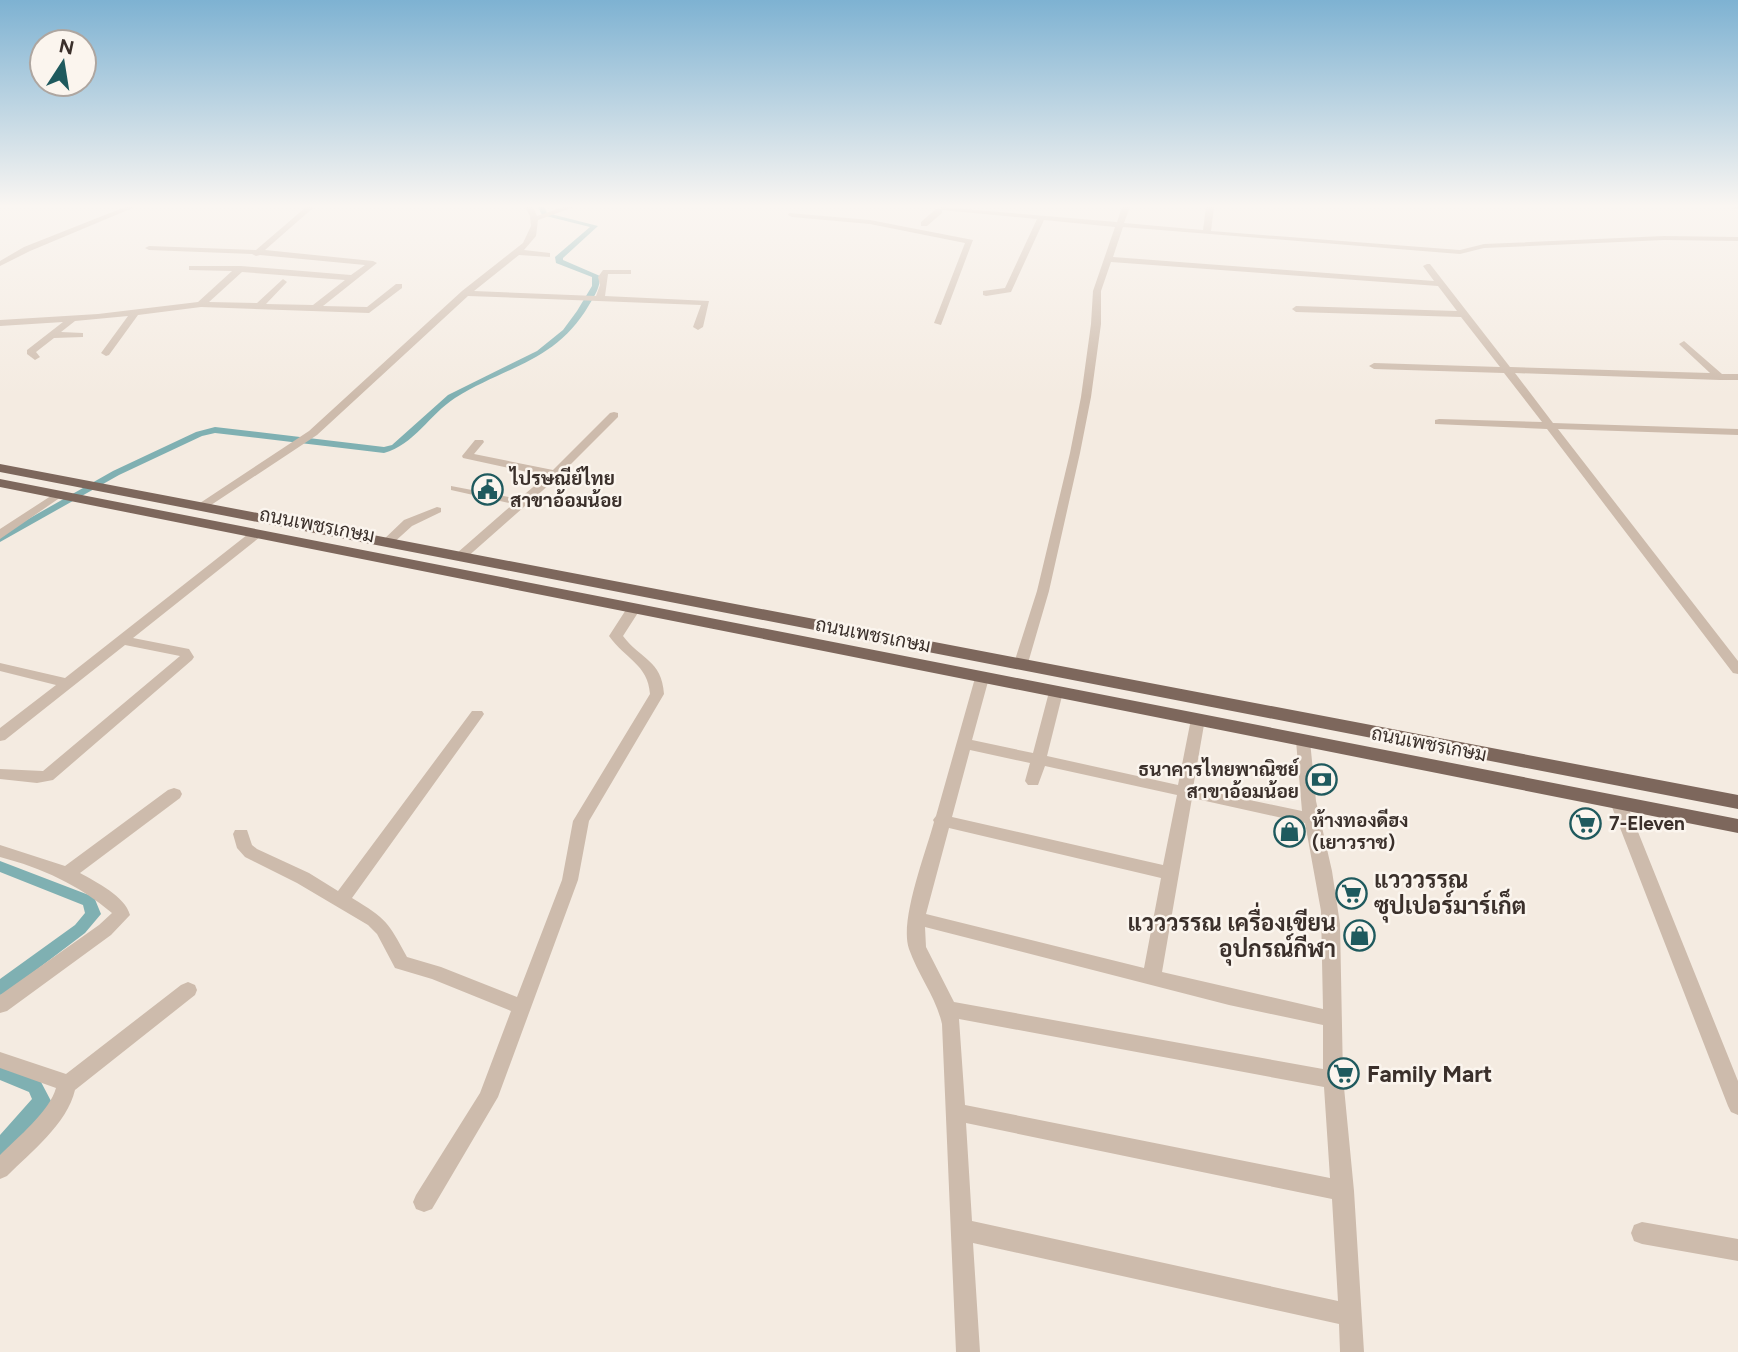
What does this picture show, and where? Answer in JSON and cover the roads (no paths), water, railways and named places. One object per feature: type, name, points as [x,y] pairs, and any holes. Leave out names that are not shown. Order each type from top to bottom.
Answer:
[{"type":"main road","name":"ถนนเพชรเกษม","points":[[0,468],[1738,802]]},
{"type":"main road","name":"ถนนเพชรเกษม","points":[[0,483],[1738,826]]},
{"type":"street","points":[[201,304],[238,270]]},
{"type":"street","points":[[253,270],[353,278]]},
{"type":"street","points":[[316,307],[364,270]]},
{"type":"street","points":[[201,507],[326,422],[465,293],[494,270]]},
{"type":"street","points":[[938,323],[959,270]]},
{"type":"street","points":[[986,293],[1008,290],[1017,270]]},
{"type":"street","points":[[1021,663],[1044,591],[1075,453],[1096,324],[1096,297],[1104,270]]},
{"type":"street","points":[[1255,270],[1440,284]]},
{"type":"street","points":[[1430,270],[1738,670]]},
{"type":"street","points":[[598,298],[604,285],[604,275],[628,272]]},
{"type":"street","points":[[261,304],[283,282]]},
{"type":"street","points":[[0,323],[72,319],[201,304],[261,304],[369,310],[399,286]]},
{"type":"street","points":[[465,293],[706,303],[698,327]]},
{"type":"street","points":[[1296,309],[1464,314]]},
{"type":"street","points":[[106,353],[136,311]]},
{"type":"street","points":[[35,357],[30,352],[72,319]]},
{"type":"street","points":[[51,335],[80,335]]},
{"type":"street","points":[[1684,344],[1720,377]]},
{"type":"street","points":[[1374,366],[1738,377]]},
{"type":"street","points":[[461,556],[555,474],[614,415]]},
{"type":"street","points":[[1439,422],[1738,432]]},
{"type":"street","points":[[479,442],[467,456],[555,474]]},
{"type":"street","points":[[455,488],[523,503]]},
{"type":"street","points":[[0,534],[67,497]]},
{"type":"street","points":[[387,542],[408,523],[437,510]]},
{"type":"street","points":[[0,736],[256,534]]},
{"type":"street","points":[[424,1202],[488,1097],[569,880],[581,821],[657,695],[654,674],[642,659],[620,643],[616,636],[634,608]]},
{"type":"street","points":[[0,774],[37,778],[48,776],[187,657],[184,652],[122,640]]},
{"type":"street","points":[[0,667],[68,683]]},
{"type":"street","points":[[968,1352],[957,1112],[948,1009],[916,947],[916,918],[982,678]]},
{"type":"street","points":[[1033,781],[1056,692]]},
{"type":"street","points":[[341,900],[477,714]]},
{"type":"street","points":[[1152,976],[1198,719]]},
{"type":"street","points":[[1303,741],[1311,819],[1317,835],[1331,923],[1335,989],[1330,1019],[1352,1352]]},
{"type":"street","points":[[963,743],[1311,819]]},
{"type":"street","points":[[67,874],[174,794]]},
{"type":"street","points":[[1618,802],[1738,1106]]},
{"type":"street","points":[[941,820],[1169,873]]},
{"type":"street","points":[[241,834],[245,848],[251,853],[341,900],[383,929],[401,963],[435,972],[521,1007]]},
{"type":"street","points":[[0,851],[29,858],[67,874],[112,903],[120,910],[121,915],[105,930],[0,1005]]},
{"type":"street","points":[[916,918],[1229,997],[1330,1019]]},
{"type":"street","points":[[0,1169],[59,1105],[64,1098],[66,1085],[188,990]]},
{"type":"street","points":[[948,1009],[1333,1080]]},
{"type":"street","points":[[0,1060],[62,1081],[66,1085]]},
{"type":"street","points":[[957,1112],[1343,1191]]},
{"type":"street","points":[[962,1230],[1351,1315]]},
{"type":"street","points":[[1642,1233],[1738,1250]]},
{"type":"waterway","points":[[0,539],[116,473],[199,434],[215,430],[384,450],[395,447],[451,397],[540,353],[566,332],[596,286],[596,276],[581,270]]},
{"type":"waterway","points":[[0,866],[89,901],[93,914],[80,929],[0,988]]},
{"type":"waterway","points":[[0,1072],[35,1087],[42,1101],[0,1148]]},
{"type":"place","name":"ไปรษณีย์ไทย สาขาอ้อมน้อย","points":[[487,489]]},
{"type":"place","name":"ธนาคารไทยพาณิชย์ สาขาอ้อมน้อย","points":[[1322,780]]},
{"type":"place","name":"7-Eleven","points":[[1586,823]]},
{"type":"place","name":"ห้างทองดีฮง (เยาวราช)","points":[[1289,831]]},
{"type":"place","name":"แวววรรณ ซุปเปอร์มาร์เก็ต","points":[[1351,893]]},
{"type":"place","name":"แวววรรณ เครื่องเขียน อุปกรณ์กีฬา","points":[[1359,936]]},
{"type":"place","name":"Family Mart","points":[[1344,1074]]}]
